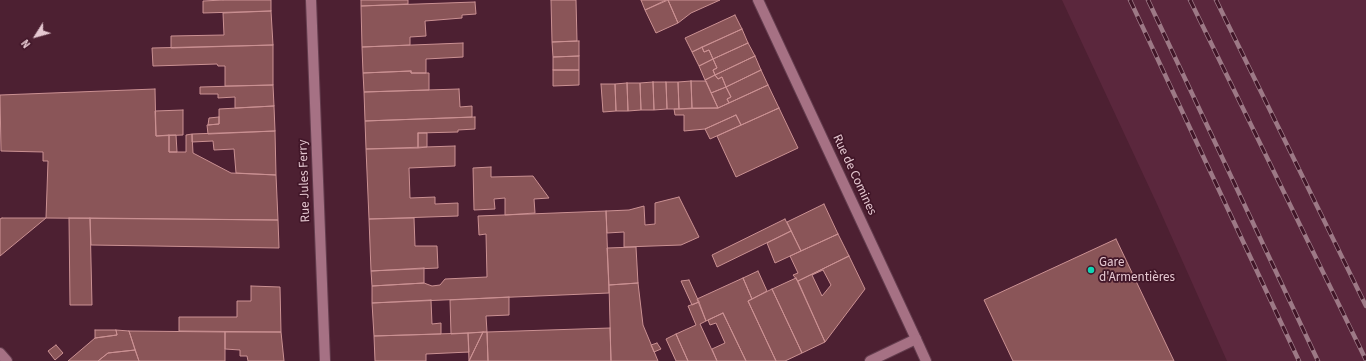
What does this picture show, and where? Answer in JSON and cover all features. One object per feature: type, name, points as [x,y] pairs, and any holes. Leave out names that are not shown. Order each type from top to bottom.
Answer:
[{"type":"street","name":"Rue Jules Ferry","points":[[311,0],[325,361]]},
{"type":"street","name":"Rue de Comines","points":[[758,0],[926,361]]},
{"type":"street","points":[[870,361],[916,339]]},
{"type":"street","points":[[0,353],[7,361]]},
{"type":"shaded area","points":[[1062,0],[1366,0],[1366,361],[1227,361],[1157,204]]},
{"type":"building","points":[[271,0],[271,11],[203,13],[203,1]]},
{"type":"building","points":[[361,0],[408,0],[408,4],[361,6]]},
{"type":"building","points":[[551,0],[576,0],[577,41],[552,42]]},
{"type":"building","points":[[641,0],[666,0],[645,10]]},
{"type":"building","points":[[668,0],[720,0],[691,13],[678,23]]},
{"type":"building","points":[[668,0],[678,23],[656,33],[645,10]]},
{"type":"building","points":[[475,2],[476,14],[462,15],[462,18],[425,21],[426,36],[410,37],[410,45],[362,47],[361,6]]},
{"type":"building","points":[[271,11],[273,45],[171,48],[171,36],[224,35],[223,13]]},
{"type":"building","points":[[735,15],[742,29],[692,52],[685,38]]},
{"type":"building","points":[[742,29],[748,43],[713,59],[709,50],[704,52],[702,47]]},
{"type":"building","points":[[579,41],[579,56],[553,57],[552,42]]},
{"type":"building","points":[[463,43],[463,57],[426,59],[426,73],[411,73],[411,71],[363,73],[362,47]]},
{"type":"building","points":[[748,43],[755,56],[715,75],[713,70],[717,68],[713,59]]},
{"type":"building","points":[[273,45],[273,85],[225,86],[225,66],[218,66],[217,64],[153,66],[152,48]]},
{"type":"building","points":[[702,47],[704,52],[709,50],[713,59],[699,66],[692,52]]},
{"type":"building","points":[[579,56],[579,70],[553,70],[553,57]]},
{"type":"building","points":[[755,56],[761,70],[726,87],[722,77],[718,79],[715,75]]},
{"type":"building","points":[[713,59],[717,68],[713,70],[715,75],[705,80],[699,66]]},
{"type":"building","points":[[553,70],[579,70],[579,85],[553,86]]},
{"type":"building","points":[[761,70],[768,85],[729,103],[727,99],[731,97],[726,87]]},
{"type":"building","points":[[411,71],[411,73],[429,73],[429,90],[364,92],[363,73]]},
{"type":"building","points":[[715,75],[718,79],[722,77],[726,87],[711,93],[705,80]]},
{"type":"building","points":[[691,81],[692,108],[679,109],[678,82]]},
{"type":"building","points":[[691,81],[706,81],[718,108],[692,108]]},
{"type":"building","points":[[653,82],[654,110],[641,110],[640,83]]},
{"type":"building","points":[[653,82],[666,82],[667,109],[654,110]]},
{"type":"building","points":[[666,82],[678,82],[679,109],[667,109]]},
{"type":"building","points":[[627,83],[640,83],[641,110],[628,111]]},
{"type":"building","points":[[627,83],[628,111],[616,111],[615,84]]},
{"type":"building","points":[[601,84],[615,84],[616,111],[603,112]]},
{"type":"building","points":[[273,85],[274,106],[235,108],[235,97],[218,98],[218,94],[200,94],[200,87]]},
{"type":"building","points":[[768,85],[779,108],[741,125],[736,115],[705,129],[684,131],[684,115],[675,115],[674,109],[718,108]]},
{"type":"building","points":[[726,87],[731,97],[727,99],[729,103],[718,108],[711,93]]},
{"type":"building","points":[[155,89],[156,136],[169,135],[169,152],[186,152],[186,135],[192,134],[193,153],[231,173],[276,175],[278,220],[46,218],[48,161],[43,161],[43,152],[1,151],[0,95]]},
{"type":"building","points":[[459,89],[460,107],[472,106],[472,117],[365,121],[364,92]]},
{"type":"building","points":[[274,106],[275,131],[208,134],[207,125],[219,124],[219,109]]},
{"type":"building","points":[[779,108],[798,148],[736,177],[717,136]]},
{"type":"building","points":[[183,110],[183,135],[156,136],[155,111]]},
{"type":"building","points":[[736,115],[741,125],[710,139],[705,129]]},
{"type":"building","points":[[219,117],[219,124],[208,125],[209,118]]},
{"type":"building","points":[[475,117],[475,129],[458,130],[458,132],[418,133],[418,148],[366,149],[365,121]]},
{"type":"building","points":[[275,131],[276,175],[236,173],[234,149],[214,150],[213,141],[192,142],[192,134]]},
{"type":"building","points":[[418,133],[427,133],[427,147],[418,148]]},
{"type":"building","points":[[169,135],[176,135],[177,152],[169,152]]},
{"type":"building","points":[[455,146],[455,166],[409,168],[410,198],[435,197],[435,204],[458,203],[458,216],[369,219],[366,149]]},
{"type":"building","points":[[491,167],[491,177],[533,176],[549,198],[534,199],[535,213],[505,215],[505,198],[494,199],[495,209],[474,210],[473,168]]},
{"type":"building","points":[[679,197],[699,237],[681,245],[624,247],[624,232],[607,233],[606,211],[629,210],[644,206],[645,225],[655,224],[655,203]]},
{"type":"building","points":[[824,204],[838,234],[801,251],[787,222]]},
{"type":"building","points":[[606,211],[609,293],[372,303],[372,286],[424,283],[432,286],[440,285],[445,279],[487,277],[486,234],[479,235],[478,216]]},
{"type":"building","points":[[46,218],[0,256],[0,219]]},
{"type":"building","points":[[69,218],[90,218],[92,305],[70,305]]},
{"type":"building","points":[[90,218],[278,220],[279,248],[91,245]]},
{"type":"building","points":[[414,218],[415,246],[437,246],[438,268],[371,271],[369,219]]},
{"type":"building","points":[[785,219],[791,231],[717,267],[712,255]]},
{"type":"building","points":[[791,231],[801,251],[775,263],[767,243]]},
{"type":"building","points":[[838,234],[849,256],[798,281],[793,275],[798,273],[790,256]]},
{"type":"building","name":"Gare d'Armentières","points":[[1116,239],[1174,361],[1013,361],[984,300]]},
{"type":"building","points":[[636,247],[638,283],[609,285],[607,248]]},
{"type":"building","points":[[849,256],[865,289],[825,342],[798,281]],"holes":[[[823,270],[831,285],[822,296],[812,275]]]},
{"type":"building","points":[[424,268],[424,283],[372,286],[371,271]]},
{"type":"building","points":[[758,271],[767,291],[752,299],[743,278]]},
{"type":"building","points":[[743,278],[752,299],[748,301],[776,361],[746,361],[723,313],[706,321],[697,299]]},
{"type":"building","points":[[796,278],[825,342],[802,353],[772,289]]},
{"type":"building","points":[[689,280],[699,302],[692,305],[681,281]]},
{"type":"building","points":[[638,283],[643,325],[658,361],[611,361],[609,285]]},
{"type":"building","points":[[251,286],[280,287],[281,332],[179,331],[179,317],[237,317],[237,301],[251,301]]},
{"type":"building","points":[[772,289],[802,353],[785,361],[776,361],[748,301]]},
{"type":"building","points":[[509,297],[509,315],[486,316],[487,332],[451,334],[450,300]]},
{"type":"building","points":[[431,300],[432,324],[441,323],[441,334],[374,336],[372,303]]},
{"type":"building","points":[[699,302],[706,321],[700,324],[717,361],[688,361],[676,334],[696,325],[688,306]]},
{"type":"building","points":[[723,313],[746,361],[717,361],[712,349],[725,343],[716,323],[710,325],[708,320]]},
{"type":"building","points":[[610,328],[611,361],[488,361],[487,332]]},
{"type":"building","points":[[95,330],[116,330],[117,335],[95,338]]},
{"type":"building","points":[[116,330],[129,331],[135,350],[108,353],[98,361],[68,361],[95,338],[117,335]]},
{"type":"building","points":[[129,331],[225,332],[225,361],[139,361]]},
{"type":"building","points":[[225,332],[281,332],[284,361],[248,361],[247,356],[240,356],[240,350],[225,349]]},
{"type":"building","points":[[483,332],[469,361],[468,333]]},
{"type":"building","points":[[483,332],[487,332],[488,361],[469,361]]},
{"type":"building","points":[[468,333],[469,352],[426,354],[426,361],[375,361],[374,336]]},
{"type":"building","points":[[676,334],[688,361],[676,361],[666,339]]},
{"type":"building","points":[[657,343],[661,349],[654,352],[651,345]]},
{"type":"building","points":[[56,345],[63,353],[55,360],[48,351]]},
{"type":"building","points":[[135,350],[139,361],[98,361],[108,353]]},
{"type":"railway","points":[[1130,0],[1299,361]]},
{"type":"railway","points":[[1148,0],[1318,361]]},
{"type":"railway","points":[[1190,0],[1366,360]]},
{"type":"railway","points":[[1216,0],[1366,306]]},
{"type":"place","name":"Gare d'Armentières","points":[[1091,270]]}]
